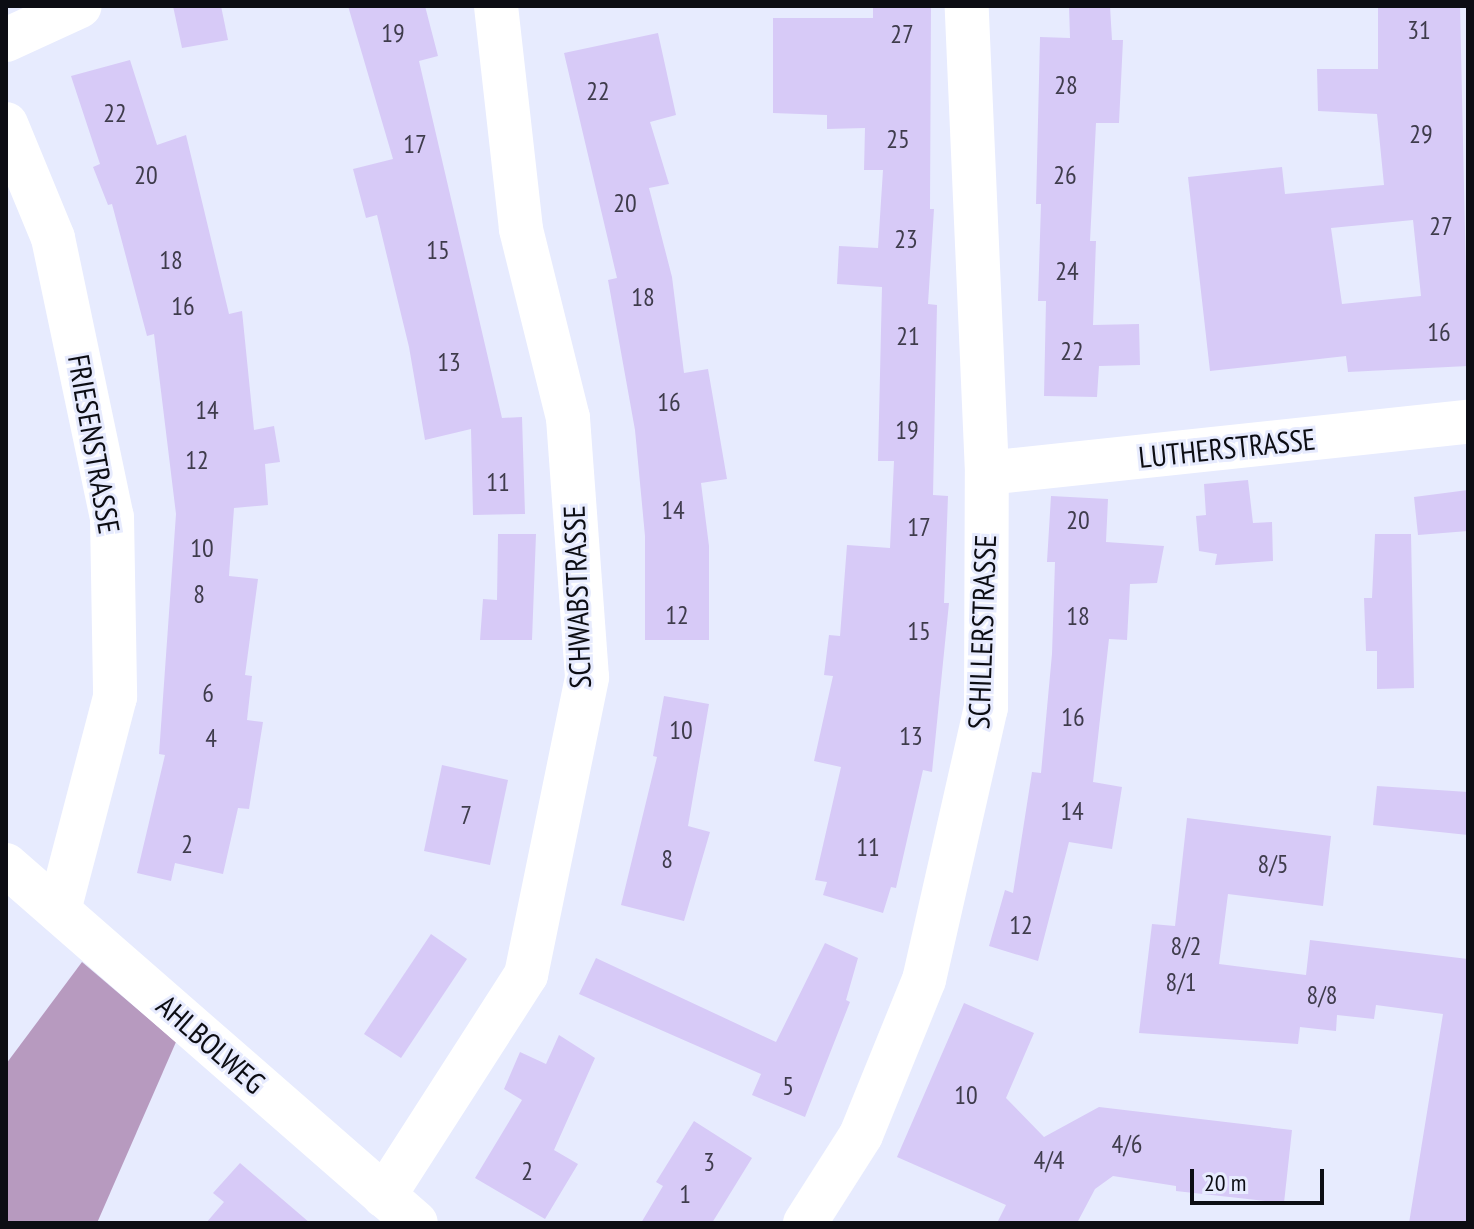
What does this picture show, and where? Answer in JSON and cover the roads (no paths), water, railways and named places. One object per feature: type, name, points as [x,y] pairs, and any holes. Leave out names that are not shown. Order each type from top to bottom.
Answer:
[{"type":"street","points":[[6,40],[80,6]]},
{"type":"street","name":"SCHWABSTRASSE","points":[[400,1209],[526,975],[587,677],[568,418],[521,229],[496,6]]},
{"type":"street","name":"SCHILLERSTRASSE","points":[[805,1223],[861,1135],[924,980],[954,860],[986,708],[987,473],[967,6]]},
{"type":"street","name":"FRIESENSTRASSE","points":[[6,124],[53,238],[112,517],[115,697],[59,911]]},
{"type":"street","name":"LUTHERSTRASSE","points":[[987,473],[1468,422]]},
{"type":"street","name":"AHLBOLWEG","points":[[6,865],[400,1209]]}]
